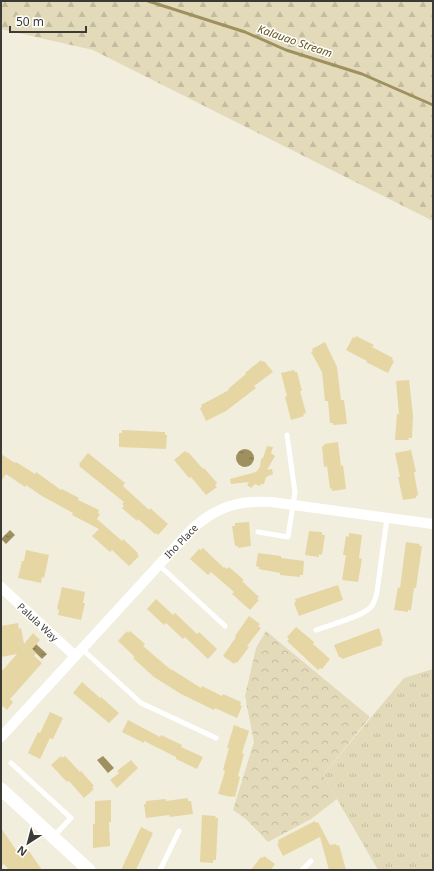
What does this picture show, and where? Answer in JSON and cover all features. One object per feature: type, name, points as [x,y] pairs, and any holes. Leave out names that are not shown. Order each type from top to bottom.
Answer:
[{"type":"street","name":"Iho Place","points":[[1,737],[199,522],[218,510],[247,501],[272,502],[433,524]]},
{"type":"street","name":"Palula Way","points":[[1,587],[78,652]]},
{"type":"street","points":[[1,789],[89,870]]},
{"type":"lane","points":[[258,532],[288,536],[295,492],[287,435]]},
{"type":"lane","points":[[316,630],[361,614],[371,607],[375,601],[387,518]]},
{"type":"lane","points":[[159,565],[225,626]]},
{"type":"lane","points":[[78,652],[141,703],[216,738]]},
{"type":"lane","points":[[11,763],[71,818],[53,837]]},
{"type":"lane","points":[[160,870],[179,831]]},
{"type":"lane","points":[[302,870],[311,861]]},
{"type":"green space","points":[[1,1],[433,1],[433,221],[93,50],[1,29]]},
{"type":"green space","points":[[266,631],[370,717],[323,775],[337,799],[311,819],[268,842],[246,819],[233,810],[254,742],[245,696],[256,648]]},
{"type":"green space","points":[[433,669],[433,870],[378,870],[323,775],[404,678]]},
{"type":"water","points":[[245,449],[251,452],[254,458],[251,464],[245,467],[239,464],[236,458],[239,452]]},
{"type":"water","points":[[10,530],[15,535],[6,544],[1,539]]},
{"type":"water","points":[[36,644],[47,654],[42,659],[32,649]]},
{"type":"water","points":[[103,756],[114,768],[108,773],[97,760]]},
{"type":"building","points":[[356,336],[374,345],[372,347],[393,358],[392,360],[394,361],[388,373],[346,350],[353,337],[355,338]]},
{"type":"building","points":[[325,342],[337,367],[341,400],[344,400],[347,424],[333,425],[333,423],[330,423],[328,401],[325,401],[322,372],[311,352],[313,351],[312,349]]},
{"type":"building","points":[[261,360],[262,362],[264,361],[273,372],[254,386],[256,388],[226,411],[206,421],[200,408],[202,407],[201,405],[229,390],[228,389],[246,374],[245,373]]},
{"type":"building","points":[[294,370],[297,372],[306,413],[303,414],[304,416],[291,420],[281,373]]},
{"type":"building","points":[[409,380],[413,415],[412,438],[408,438],[409,440],[395,440],[397,414],[399,414],[396,381]]},
{"type":"building","points":[[122,430],[165,432],[165,435],[167,435],[166,449],[119,447],[119,433],[122,433]]},
{"type":"building","points":[[338,442],[346,489],[332,491],[332,488],[330,489],[327,466],[324,467],[322,446],[324,446],[324,444]]},
{"type":"building","points":[[267,446],[273,447],[271,453],[275,456],[267,470],[272,469],[273,474],[266,477],[264,484],[261,484],[260,486],[255,484],[251,488],[247,485],[249,482],[231,484],[230,479],[256,472],[260,467],[261,459],[263,458]]},
{"type":"building","points":[[411,450],[416,472],[414,472],[418,495],[416,498],[403,500],[395,453]]},
{"type":"building","points":[[185,451],[187,453],[188,452],[203,469],[204,468],[217,483],[215,485],[217,487],[206,495],[174,460]]},
{"type":"building","points":[[88,453],[125,483],[123,486],[149,510],[150,508],[168,524],[158,535],[138,519],[137,521],[122,508],[124,506],[122,504],[124,502],[79,466]]},
{"type":"building","points":[[1,454],[35,474],[36,472],[61,490],[62,489],[79,498],[78,500],[99,510],[98,513],[100,514],[97,519],[122,541],[123,539],[138,553],[137,554],[139,556],[129,566],[112,550],[110,552],[92,536],[99,529],[72,515],[73,513],[42,496],[26,485],[25,487],[6,474],[1,481]]},
{"type":"building","points":[[249,522],[251,546],[238,548],[238,546],[235,546],[232,526],[235,526],[235,523]]},
{"type":"building","points":[[309,531],[322,532],[322,535],[325,535],[322,555],[319,554],[319,557],[305,555]]},
{"type":"building","points":[[349,533],[362,535],[359,558],[362,559],[358,582],[342,580],[346,555],[343,555],[346,536],[349,537]]},
{"type":"building","points":[[406,542],[420,544],[419,546],[422,546],[416,588],[414,588],[411,610],[408,610],[408,612],[394,610],[398,587],[400,588]]},
{"type":"building","points":[[203,548],[224,568],[225,567],[227,569],[229,567],[244,580],[242,581],[259,597],[257,599],[259,600],[250,610],[232,594],[234,592],[211,572],[208,575],[190,559],[199,549],[201,550]]},
{"type":"building","points":[[26,550],[49,555],[44,578],[42,577],[41,583],[18,578]]},
{"type":"building","points":[[258,553],[304,561],[303,575],[300,575],[300,577],[280,575],[280,573],[259,569],[259,567],[256,566]]},
{"type":"building","points":[[338,585],[343,600],[299,616],[294,603],[296,602],[295,599]]},
{"type":"building","points":[[62,587],[85,592],[83,603],[85,603],[81,620],[58,615],[59,610],[57,609]]},
{"type":"building","points":[[156,599],[173,615],[175,613],[197,634],[199,632],[217,649],[208,659],[185,637],[183,639],[166,623],[164,625],[147,609]]},
{"type":"building","points":[[249,616],[260,624],[258,626],[261,628],[247,646],[249,647],[237,663],[235,662],[234,664],[223,656]]},
{"type":"building","points":[[18,623],[19,629],[21,628],[24,644],[33,633],[40,640],[32,649],[36,653],[34,656],[42,663],[10,699],[13,702],[7,710],[3,706],[1,709],[1,672],[17,654],[1,657],[1,626]]},
{"type":"building","points":[[296,627],[314,642],[313,644],[330,659],[322,669],[320,668],[318,670],[287,641],[289,639],[287,637]]},
{"type":"building","points":[[379,628],[383,641],[381,642],[382,645],[342,659],[339,657],[334,645]]},
{"type":"building","points":[[127,631],[128,633],[130,631],[145,644],[143,646],[171,670],[201,688],[202,686],[222,696],[223,694],[241,702],[240,705],[242,706],[237,718],[215,708],[214,710],[181,694],[154,677],[133,658],[135,657],[118,641]]},
{"type":"building","points":[[82,682],[119,713],[109,723],[73,693]]},
{"type":"building","points":[[50,712],[63,718],[53,739],[50,738],[40,759],[28,753]]},
{"type":"building","points":[[128,720],[160,737],[161,735],[182,745],[181,747],[203,757],[197,769],[144,741],[144,743],[122,732]]},
{"type":"building","points":[[234,725],[249,731],[242,753],[244,754],[238,776],[240,777],[235,797],[231,797],[218,794],[225,771],[223,770],[229,748],[227,748]]},
{"type":"building","points":[[61,756],[62,758],[65,756],[94,786],[92,787],[94,789],[84,798],[69,781],[67,782],[51,765]]},
{"type":"building","points":[[131,760],[138,768],[117,788],[110,780],[119,773],[117,771]]},
{"type":"building","points":[[188,798],[188,801],[191,801],[193,814],[146,818],[144,804],[146,804],[146,801],[166,799],[166,801]]},
{"type":"building","points":[[111,800],[111,822],[109,822],[110,846],[93,848],[95,801]]},
{"type":"building","points":[[202,815],[216,816],[215,818],[218,818],[216,860],[213,860],[213,863],[200,862]]},
{"type":"building","points":[[315,821],[316,823],[318,822],[330,845],[339,845],[346,870],[329,870],[320,837],[283,856],[277,844],[279,843],[278,840]]},
{"type":"building","points":[[141,827],[153,833],[136,870],[121,870]]},
{"type":"building","points":[[1,828],[20,856],[29,851],[42,870],[9,870],[4,864],[1,866]]},
{"type":"building","points":[[264,856],[275,864],[271,870],[251,870],[261,857],[263,858]]},
{"type":"waterway","name":"Kalauao Stream","points":[[148,1],[245,32],[286,50],[362,74],[433,105]]}]
